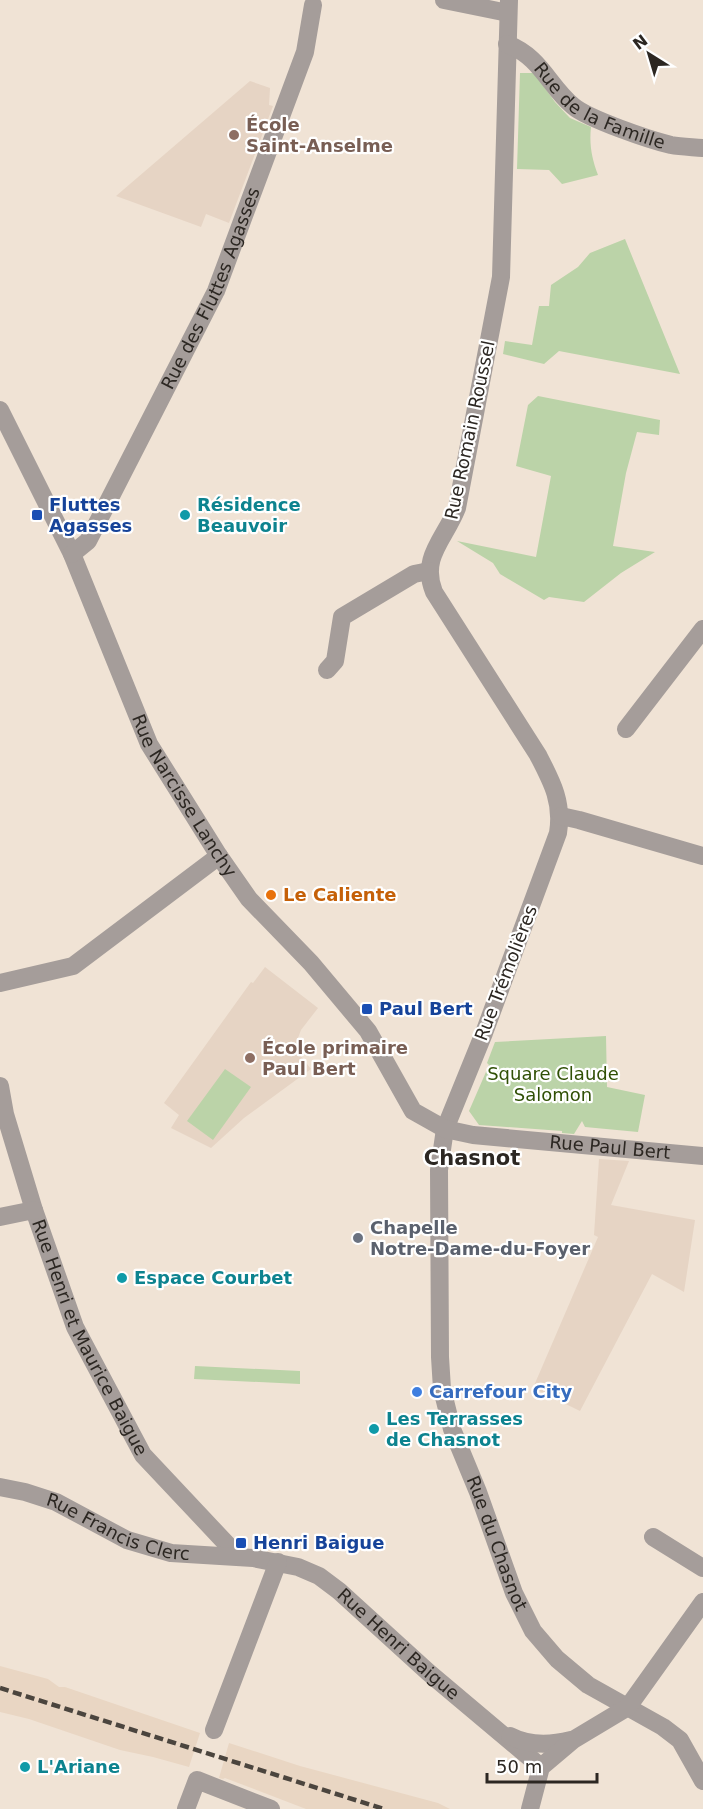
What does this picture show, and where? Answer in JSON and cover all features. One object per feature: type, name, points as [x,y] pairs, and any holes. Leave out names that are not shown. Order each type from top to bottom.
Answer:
[{"type":"street","points":[[444,0],[509,7]]},
{"type":"street","name":"Rue des Fluttes Agasses","points":[[72,554],[88,541],[216,291],[305,52],[315,2]]},
{"type":"street","name":"Rue Romain Roussel","points":[[429,571],[433,554],[451,525],[457,508],[501,277],[509,7]]},
{"type":"street","name":"Rue de la Famille","points":[[507,44],[522,50],[537,63],[566,100],[584,114],[671,145],[703,148]]},
{"type":"street","name":"Rue Narcisse Lanchy","points":[[0,410],[72,554],[149,744],[219,856],[249,899],[311,963],[368,1031],[413,1111],[445,1128]]},
{"type":"street","points":[[327,670],[335,661],[342,617],[414,574],[429,571],[435,592],[538,755],[551,781],[561,816],[703,856]]},
{"type":"street","points":[[626,729],[703,629]]},
{"type":"street","name":"Rue Trémolières","points":[[445,1128],[484,1033],[558,833],[561,816]]},
{"type":"street","points":[[0,983],[73,966],[219,856]]},
{"type":"street","name":"Rue Henri et Maurice Baigue","points":[[0,1086],[5,1114],[34,1210],[75,1327],[143,1455],[238,1556]]},
{"type":"street","name":"Rue Paul Bert","points":[[445,1128],[473,1135],[703,1156]]},
{"type":"street","name":"Rue du Chasnot","points":[[445,1128],[439,1170],[439,1302],[442,1389],[452,1429],[523,1613],[542,1644],[588,1685],[663,1727],[680,1740],[703,1781]]},
{"type":"street","points":[[0,1217],[34,1210]]},
{"type":"street","name":"Rue Francis Clerc","points":[[0,1487],[56,1502],[127,1540],[171,1553],[238,1556]]},
{"type":"street","points":[[653,1537],[703,1568]]},
{"type":"street","name":"Rue Henri Baigue","points":[[238,1556],[278,1562],[319,1576],[541,1767]]},
{"type":"street","points":[[214,1730],[278,1562]]},
{"type":"street","points":[[530,1809],[541,1767],[573,1740],[628,1707],[703,1602]]},
{"type":"street","name":"Rue du Chasnot","points":[[588,1685],[600,1706],[603,1722]]},
{"type":"street","points":[[493,1726],[523,1741],[557,1743],[573,1740]]},
{"type":"street","points":[[186,1809],[197,1780],[271,1809]]},
{"type":"shaded area","points":[[250,81],[270,88],[269,105],[273,106],[229,223],[206,214],[201,227],[116,196]]},
{"type":"shaded area","name":"École primaire Paul Bert","points":[[265,967],[318,1008],[301,1030],[296,1043],[299,1054],[311,1069],[244,1118],[211,1148],[171,1128],[179,1115],[164,1103],[251,982],[253,983]]},
{"type":"shaded area","points":[[599,1159],[629,1161],[611,1205],[695,1220],[684,1292],[652,1274],[580,1411],[533,1388],[598,1237],[594,1235]]},
{"type":"shaded area","points":[[0,1666],[48,1679],[59,1687],[65,1687],[200,1733],[189,1767],[120,1750],[29,1719],[0,1712]]},
{"type":"shaded area","points":[[229,1743],[300,1766],[438,1803],[450,1809],[306,1809],[225,1778],[219,1778]]},
{"type":"green space","points":[[520,73],[534,73],[570,118],[591,127],[590,140],[598,175],[562,184],[549,170],[517,169]]},
{"type":"green space","points":[[625,239],[680,374],[559,351],[544,364],[503,354],[505,341],[532,345],[539,306],[549,306],[551,285],[578,267],[590,253]]},
{"type":"green space","points":[[538,396],[660,420],[659,435],[637,432],[626,473],[613,546],[655,552],[621,573],[584,602],[549,597],[544,600],[500,574],[493,563],[457,541],[536,557],[551,476],[516,466],[528,405]]},
{"type":"green space","name":"Square Claude Salomon","points":[[606,1036],[607,1087],[645,1095],[638,1132],[585,1127],[582,1121],[574,1134],[562,1133],[562,1131],[479,1125],[469,1111],[489,1065],[487,1063],[495,1042]]},
{"type":"green space","points":[[225,1069],[251,1087],[213,1140],[187,1121]]},
{"type":"green space","points":[[195,1366],[300,1371],[300,1384],[194,1379]]},
{"type":"railway","points":[[0,1688],[384,1809]]},
{"type":"place","name":"École Saint-Anselme","points":[[234,135]]},
{"type":"place","name":"Fluttes Agasses","points":[[37,515]]},
{"type":"place","name":"Résidence Beauvoir","points":[[185,515]]},
{"type":"place","name":"Le Caliente","points":[[271,895]]},
{"type":"place","name":"Paul Bert","points":[[367,1009]]},
{"type":"place","name":"École primaire Paul Bert","points":[[250,1058]]},
{"type":"place","name":"Chapelle Notre-Dame-du-Foyer","points":[[358,1238]]},
{"type":"place","name":"Espace Courbet","points":[[122,1278]]},
{"type":"place","name":"Carrefour City","points":[[417,1392]]},
{"type":"place","name":"Les Terrasses de Chasnot","points":[[374,1429]]},
{"type":"place","name":"Henri Baigue","points":[[241,1543]]},
{"type":"place","name":"L'Ariane","points":[[25,1767]]},
{"type":"district","name":"Chasnot","points":[[472,1158]]}]
